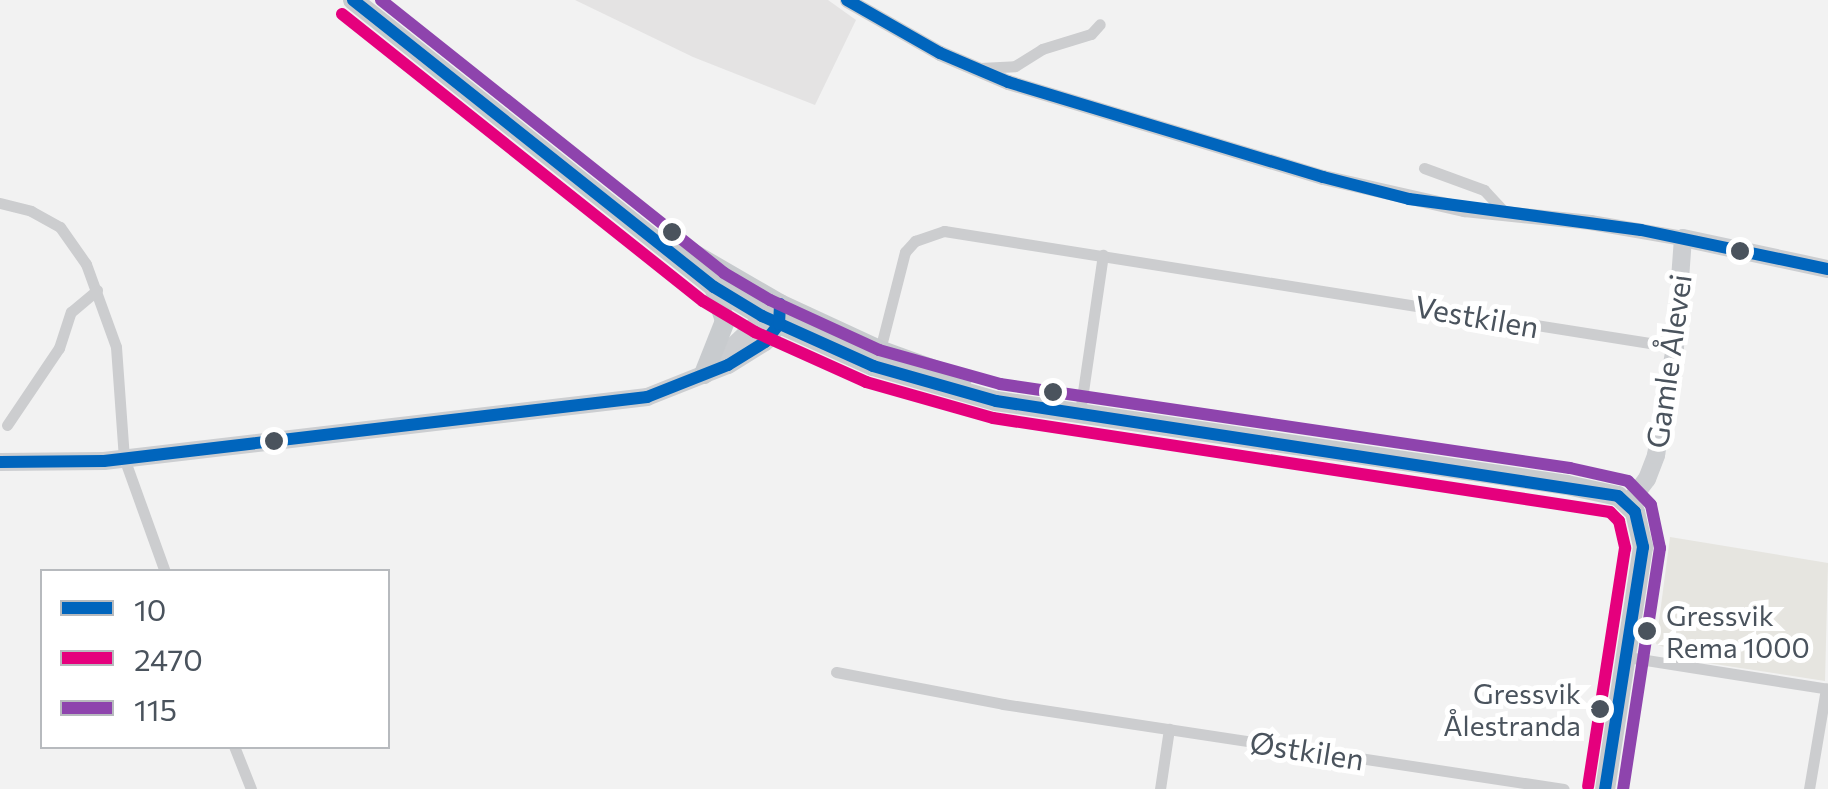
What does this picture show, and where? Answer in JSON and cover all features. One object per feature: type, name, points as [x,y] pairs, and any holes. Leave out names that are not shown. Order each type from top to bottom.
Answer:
[{"type":"main road","points":[[353,0],[714,288],[774,315],[1045,405],[1600,490],[1628,504],[1639,522],[1643,547],[1605,789]]},
{"type":"main road","points":[[636,223],[774,315]]},
{"type":"main road","name":"Gamle Ålevei","points":[[1628,504],[1647,478],[1656,455],[1675,346],[1682,238],[1828,269]]},
{"type":"main road","points":[[704,374],[725,321],[714,288]]},
{"type":"main road","points":[[0,462],[124,458],[637,398],[676,389],[704,374],[774,315]]},
{"type":"street","points":[[847,0],[940,54],[975,68],[1044,93],[1323,177],[1409,200],[1682,238]]},
{"type":"street","points":[[975,68],[1016,66],[1042,49],[1092,34],[1100,24]]},
{"type":"street","points":[[1424,168],[1484,190],[1506,214]]},
{"type":"street","points":[[0,203],[47,218],[71,236],[97,290],[116,348],[124,458],[164,569]]},
{"type":"street","name":"Vestkilen","points":[[882,342],[905,252],[930,235],[960,231],[1675,346]]},
{"type":"street","points":[[1080,412],[1103,256]]},
{"type":"street","points":[[6,425],[59,348],[71,312],[97,290]]},
{"type":"street","points":[[1627,657],[1827,689],[1809,789]]},
{"type":"street","name":"Østkilen","points":[[836,672],[928,692],[1564,789]]},
{"type":"street","points":[[1160,789],[1169,729]]},
{"type":"street","points":[[235,749],[252,789]]},
{"type":"shaded area","points":[[575,0],[828,0],[856,20],[815,105],[693,57]]},
{"type":"shaded area","points":[[1670,537],[1828,563],[1825,681],[1701,662],[1656,644]]},
{"type":"transit line","name":"10","points":[[353,0],[714,287],[762,316],[873,366],[996,401],[1618,496],[1635,512],[1643,547],[1605,789]]},
{"type":"transit line","name":"115","points":[[381,0],[724,273],[770,300],[879,350],[1000,384],[1570,468],[1628,481],[1651,505],[1660,548],[1623,789]]},
{"type":"transit line","name":"10","points":[[847,0],[940,53],[1008,82],[1323,177],[1409,199],[1641,230],[1828,269]]},
{"type":"transit line","name":"2470","points":[[342,14],[703,301],[755,332],[866,382],[993,418],[1610,512],[1619,521],[1625,548],[1588,786]]},
{"type":"transit line","name":"10","points":[[0,462],[104,461],[647,397],[728,365],[765,342],[779,324],[780,304]]},
{"type":"place","name":"Gressvik Rema 1000","points":[[1647,631]]},
{"type":"place","name":"Gressvik Ålestranda","points":[[1600,709]]}]
